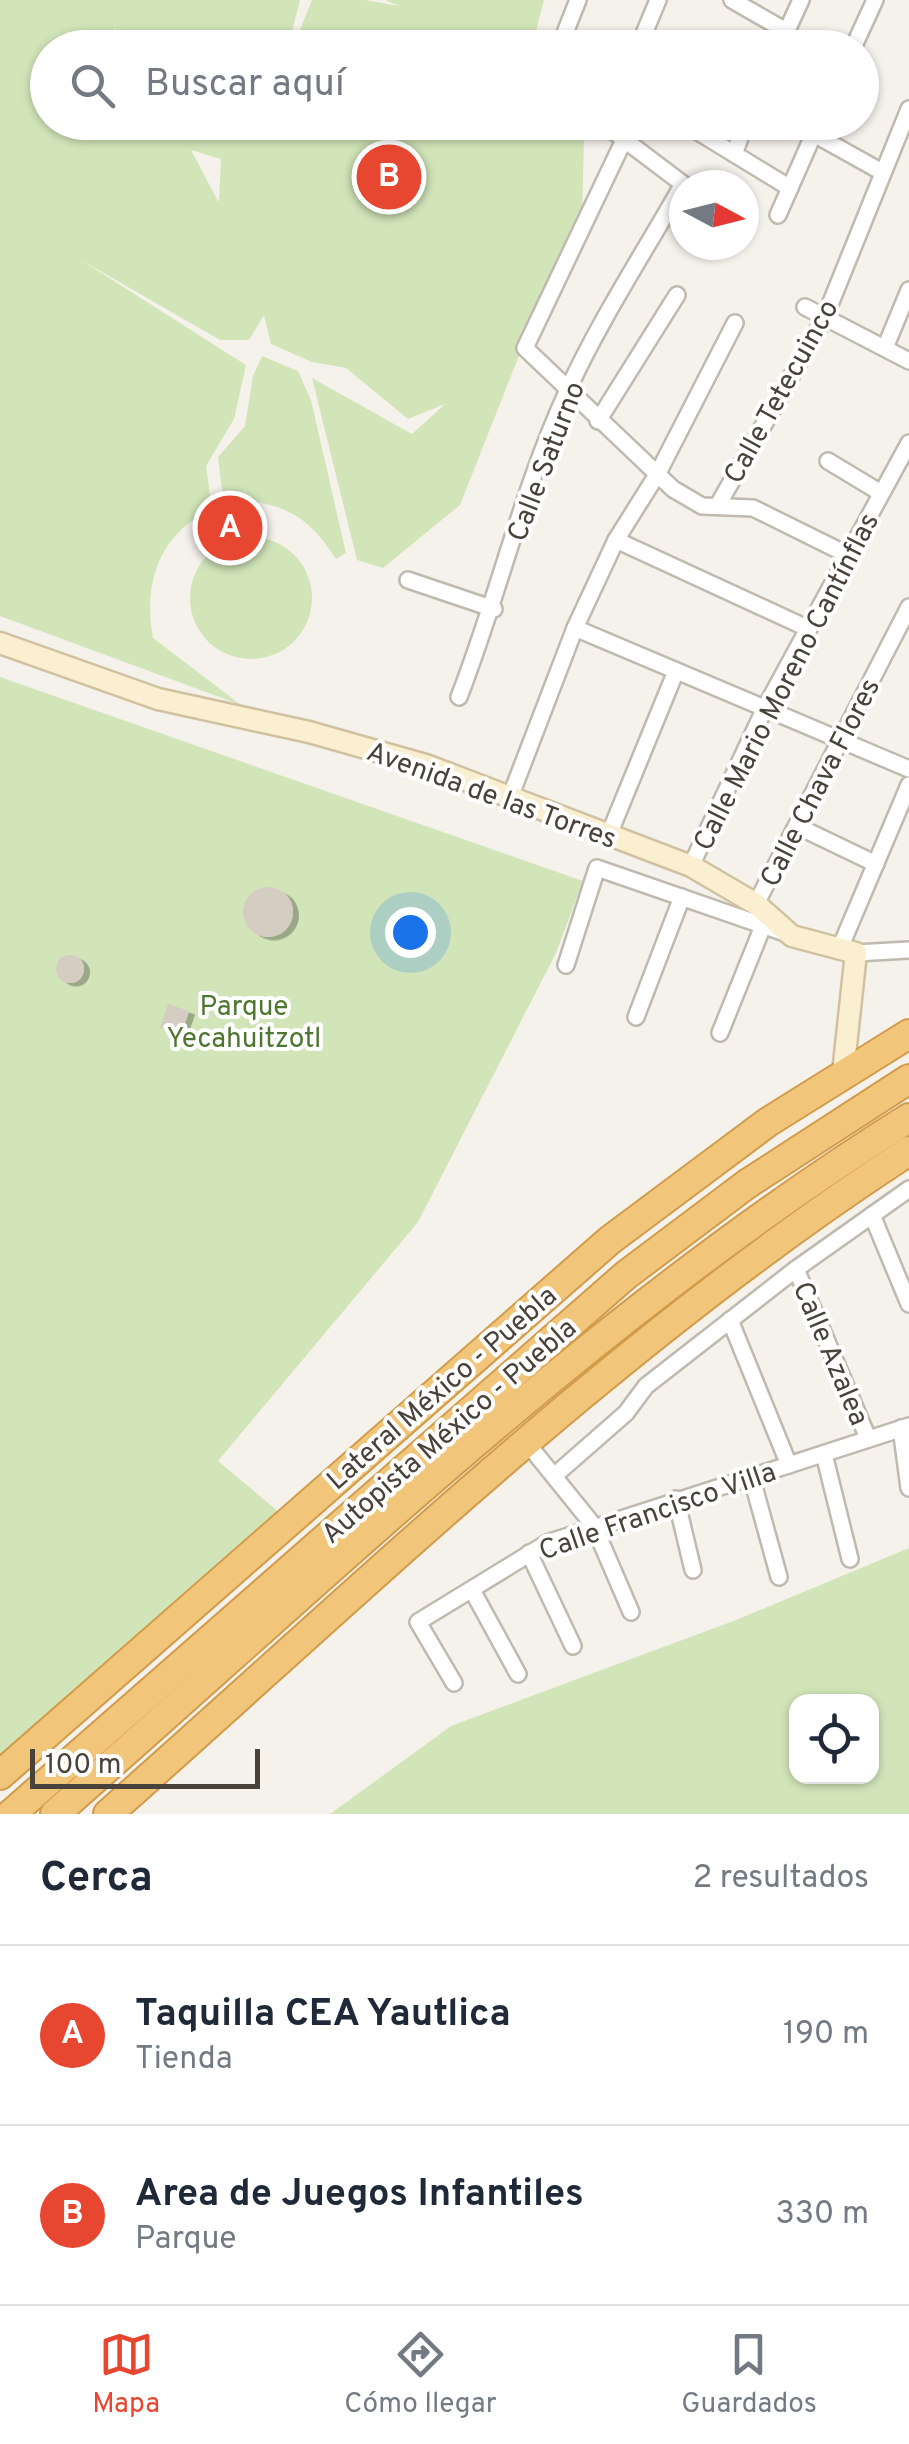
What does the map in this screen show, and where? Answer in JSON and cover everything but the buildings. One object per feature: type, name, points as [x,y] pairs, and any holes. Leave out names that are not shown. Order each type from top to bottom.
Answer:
[{"type":"highway","name":"Lateral México - Puebla","points":[[0,1775],[610,1240],[726,1151],[909,1034]]},
{"type":"highway","name":"Autopista México - Puebla","points":[[11,1814],[626,1274],[747,1184],[909,1079]]},
{"type":"highway","name":"Autopista México - Puebla","points":[[55,1814],[525,1404],[789,1194],[909,1118]]},
{"type":"highway","points":[[108,1814],[528,1443],[796,1224],[909,1151]]},
{"type":"street","points":[[565,30],[578,0]]},
{"type":"street","points":[[645,30],[658,0]]},
{"type":"street","points":[[732,0],[784,30]]},
{"type":"street","points":[[786,30],[801,0]]},
{"type":"street","points":[[861,30],[875,0]]},
{"type":"street","name":"Calle Tetecuinco","points":[[718,504],[825,318],[909,110]]},
{"type":"street","points":[[669,174],[624,140],[525,348],[566,392],[673,489],[702,506],[753,508],[848,555]]},
{"type":"street","points":[[711,140],[790,188]]},
{"type":"street","points":[[734,154],[739,140]]},
{"type":"street","points":[[778,215],[811,140]]},
{"type":"street","points":[[834,140],[882,172]]},
{"type":"street","name":"Calle Saturno","points":[[459,697],[494,609],[520,517],[566,392],[669,207]]},
{"type":"street","points":[[886,348],[909,290]]},
{"type":"street","points":[[598,421],[676,294]]},
{"type":"street","points":[[804,307],[909,361]]},
{"type":"street","points":[[508,800],[575,628],[616,540],[658,473],[735,323]]},
{"type":"street","name":"Calle Mario Moreno Cantínflas","points":[[690,866],[765,708],[909,443]]},
{"type":"street","points":[[828,460],[880,494]]},
{"type":"street","points":[[616,540],[808,629]]},
{"type":"street","points":[[408,580],[494,609]]},
{"type":"street","name":"Calle Chava Flores","points":[[756,904],[909,608]]},
{"type":"street","points":[[575,628],[909,769]]},
{"type":"street","name":"Avenida de las Torres","points":[[0,643],[158,699],[309,732],[426,766],[690,866],[756,904],[792,936]]},
{"type":"street","points":[[608,837],[676,671]]},
{"type":"street","points":[[852,1068],[848,950],[876,864],[904,813],[909,785]]},
{"type":"street","points":[[797,826],[876,864]]},
{"type":"street","name":"Avenida de las Torres","points":[[566,965],[597,868],[792,936],[848,950]]},
{"type":"street","points":[[636,1017],[682,897]]},
{"type":"street","points":[[720,1033],[763,926]]},
{"type":"street","points":[[848,950],[909,950]]},
{"type":"street","points":[[554,1476],[626,1413],[646,1386],[796,1269],[909,1189]]},
{"type":"street","points":[[872,1215],[909,1304]]},
{"type":"street","name":"Calle Azalea","points":[[796,1269],[868,1438]]},
{"type":"street","points":[[730,1320],[788,1466]]},
{"type":"street","points":[[905,1427],[909,1488]]},
{"type":"street","name":"Calle Francisco Villa","points":[[454,1683],[418,1622],[528,1553],[594,1526],[752,1479],[905,1427]]},
{"type":"street","points":[[528,1443],[594,1526],[631,1612]]},
{"type":"street","points":[[824,1454],[850,1559]]},
{"type":"street","points":[[752,1479],[779,1577]]},
{"type":"street","points":[[676,1500],[693,1570]]},
{"type":"street","points":[[528,1553],[573,1646]]},
{"type":"street","points":[[472,1590],[518,1674]]},
{"type":"green space","points":[[0,0],[300,0],[292,30],[115,30],[116,26],[114,30],[30,30],[30,140],[584,140],[582,219],[524,343],[460,505],[383,568],[357,560],[312,378],[412,434],[445,404],[408,419],[346,368],[312,362],[271,344],[264,315],[249,340],[220,340],[81,260],[246,365],[234,419],[206,466],[212,509],[194,519],[167,546],[153,580],[150,618],[153,638],[241,705],[0,616]],"holes":[[[191,150],[221,159],[218,201]]]},
{"type":"green space","points":[[312,0],[365,0],[399,6],[385,0],[544,0],[536,30],[300,30]]},
{"type":"green space","points":[[262,356],[298,371],[311,400],[346,553],[336,559],[313,530],[289,512],[260,502],[223,498],[218,457],[245,426],[253,376]]},
{"type":"green space","points":[[251,537],[274,542],[294,555],[307,575],[312,598],[307,621],[294,641],[274,654],[251,659],[228,654],[208,641],[195,621],[190,598],[195,575],[208,555],[228,542]]},
{"type":"green space","name":"Parque Yecahuitzotl","points":[[0,677],[583,881],[556,953],[418,1222],[218,1461],[280,1513],[0,1756]]},
{"type":"green space","points":[[909,1548],[909,1814],[330,1814],[451,1726],[736,1620]]},
{"type":"place","name":"Area de Juegos Infantiles","points":[[389,177]]},
{"type":"place","name":"Taquilla CEA Yautlica","points":[[230,528]]}]
